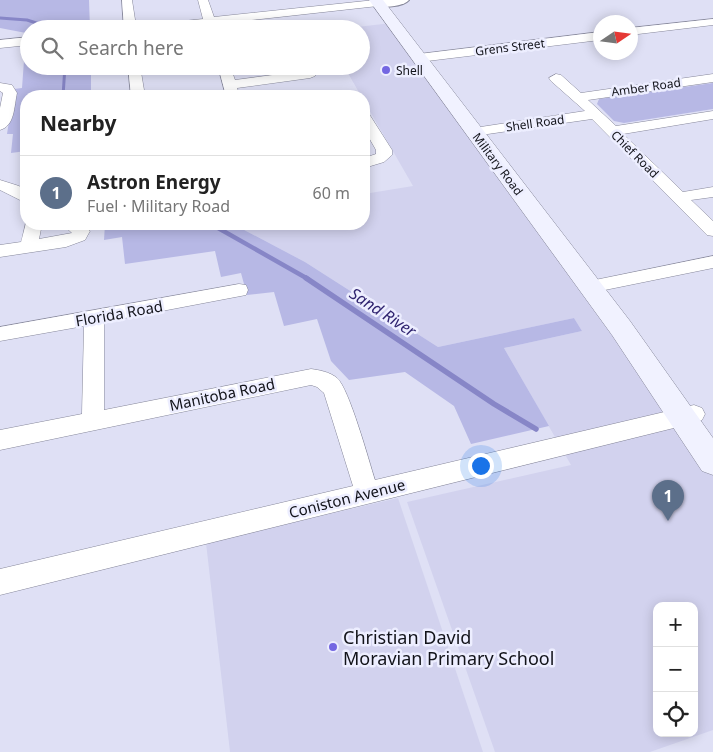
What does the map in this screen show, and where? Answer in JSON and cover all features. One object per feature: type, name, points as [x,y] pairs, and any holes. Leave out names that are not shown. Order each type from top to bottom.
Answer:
[{"type":"main road","name":"Military Road","points":[[377,1],[688,416],[713,462]]},
{"type":"main road","name":"Military Road","points":[[688,416],[713,438]]},
{"type":"street","points":[[127,0],[129,20]]},
{"type":"street","points":[[203,0],[209,20]]},
{"type":"street","points":[[278,0],[287,17]]},
{"type":"street","points":[[258,20],[287,17],[377,1],[402,0]]},
{"type":"street","points":[[638,31],[713,22]]},
{"type":"street","name":"Grens Street","points":[[419,58],[593,37]]},
{"type":"street","points":[[0,44],[20,42]]},
{"type":"street","points":[[135,75],[137,90]]},
{"type":"street","points":[[227,75],[231,90]]},
{"type":"street","points":[[236,90],[305,75]]},
{"type":"street","name":"Chief Road","points":[[556,78],[613,131],[713,231]]},
{"type":"street","name":"Amber Road","points":[[578,97],[713,78]]},
{"type":"street","points":[[0,86],[7,88],[10,93],[4,123],[0,126]]},
{"type":"street","name":"Shell Road","points":[[474,132],[595,114]]},
{"type":"street","points":[[613,131],[713,115]]},
{"type":"street","points":[[370,127],[384,150],[384,155],[380,159],[370,162]]},
{"type":"street","points":[[0,185],[20,194]]},
{"type":"street","points":[[680,198],[713,192]]},
{"type":"street","points":[[29,246],[33,230]]},
{"type":"street","points":[[0,250],[66,240],[79,236],[79,230]]},
{"type":"street","points":[[590,287],[713,262]]},
{"type":"street","name":"Florida Road","points":[[0,334],[239,290]]},
{"type":"street","points":[[93,421],[94,318]]},
{"type":"street","name":"Manitoba Road","points":[[0,440],[311,377],[322,379],[330,384],[334,390],[367,493]]},
{"type":"street","name":"Coniston Avenue","points":[[0,582],[688,416]]},
{"type":"shaded area","points":[[0,0],[89,0],[90,20],[20,20],[20,32],[0,28]]},
{"type":"shaded area","points":[[392,23],[713,462],[713,730],[698,735],[698,602],[653,602],[653,737],[693,737],[650,752],[495,752],[407,502],[571,465],[504,348],[582,331],[574,318],[438,347],[305,262],[244,230],[370,230],[370,193],[413,186],[370,111],[370,90],[358,90],[349,75],[370,75],[370,25]]},
{"type":"shaded area","points":[[23,75],[91,75],[91,90],[20,90],[20,152],[11,153],[13,134],[7,134],[14,89],[22,88]]},
{"type":"shaded area","points":[[713,83],[713,109],[624,123],[614,121],[597,104],[599,99]]},
{"type":"shaded area","points":[[105,230],[244,230],[305,262],[438,347],[574,318],[582,331],[504,348],[549,426],[471,444],[454,406],[405,372],[349,380],[331,361],[317,319],[284,326],[274,292],[247,295],[241,273],[221,277],[215,251],[125,264],[122,237],[104,240]]},
{"type":"shaded area","name":"Christian David Moravian Primary School","points":[[398,498],[483,752],[230,752],[206,543]]},
{"type":"waterway","name":"Sand River","points":[[0,18],[27,20]]},
{"type":"waterway","name":"Sand River","points":[[63,90],[64,75]]},
{"type":"waterway","name":"Sand River","points":[[222,230],[308,279]]},
{"type":"waterway","name":"Sand River","points":[[306,278],[494,404],[536,429]]},
{"type":"place","name":"Shell","points":[[386,70]]},
{"type":"place","name":"Astron Energy","points":[[668,521]]},
{"type":"place","name":"Christian David Moravian Primary School","points":[[333,647]]}]
